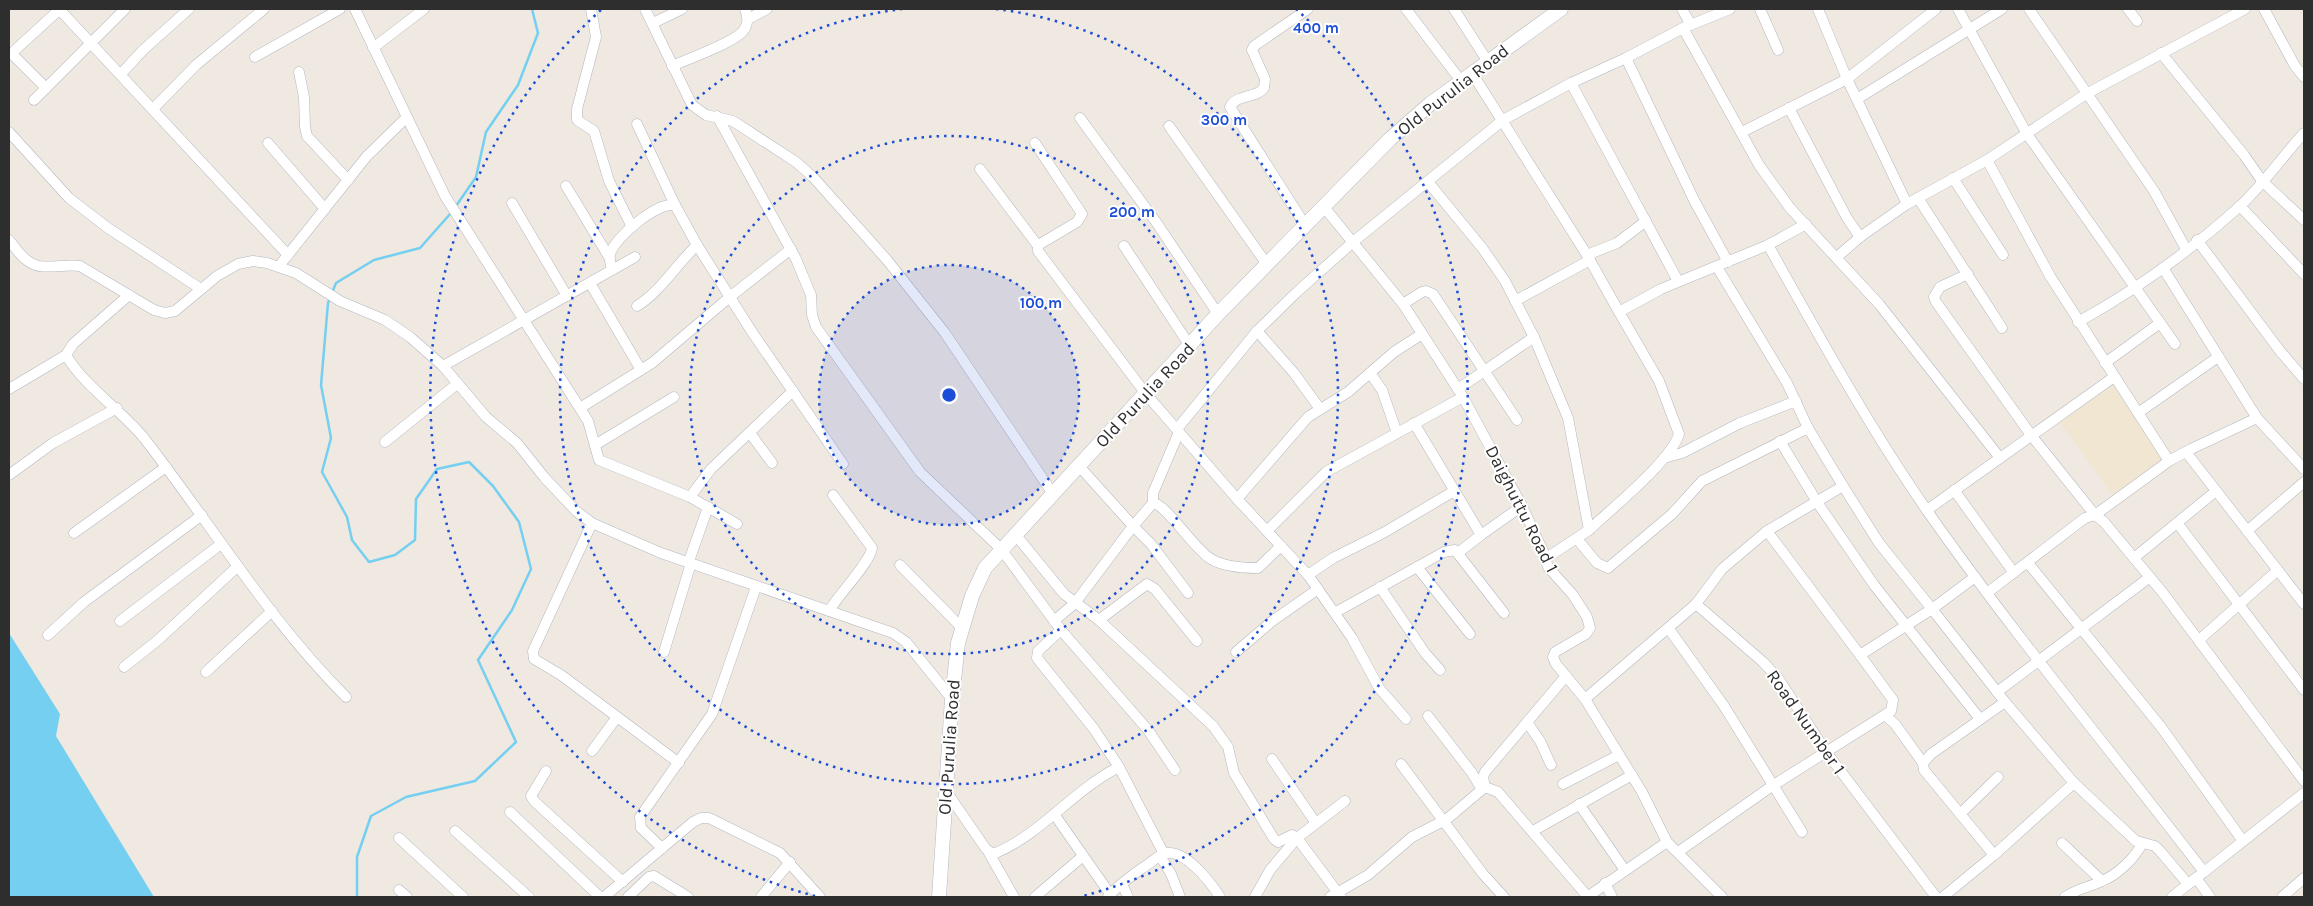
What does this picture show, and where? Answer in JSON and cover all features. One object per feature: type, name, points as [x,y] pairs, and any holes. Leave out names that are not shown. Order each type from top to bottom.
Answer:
[{"type":"main road","name":"Old Purulia Road","points":[[939,897],[952,699],[961,627],[985,568],[1266,263],[1390,139],[1430,104],[1488,62],[1546,13],[1561,9]]},
{"type":"street","points":[[46,88],[16,60],[14,53],[60,9],[288,255]]},
{"type":"street","points":[[34,100],[125,9]]},
{"type":"street","points":[[121,74],[143,50],[189,9]]},
{"type":"street","points":[[153,109],[203,59],[264,9]]},
{"type":"street","points":[[255,57],[340,9]]},
{"type":"street","points":[[355,9],[445,196],[588,421],[598,456],[603,463],[690,497],[737,524]]},
{"type":"street","points":[[373,48],[424,9]]},
{"type":"street","points":[[591,9],[596,37],[577,109],[577,120],[594,131],[609,181],[632,227]]},
{"type":"street","points":[[645,9],[692,105],[706,115],[733,121],[796,162],[820,184],[887,260],[945,333],[1053,494]]},
{"type":"street","points":[[653,23],[682,9]]},
{"type":"street","points":[[672,66],[739,36],[747,25],[746,14],[767,9]]},
{"type":"street","points":[[1305,225],[1230,108],[1236,100],[1258,94],[1264,88],[1264,79],[1252,50],[1254,46],[1308,9]]},
{"type":"street","points":[[1406,9],[1503,120],[1589,257],[1659,381],[1678,426],[1677,441],[1664,458],[1589,530],[1545,559]]},
{"type":"street","points":[[1454,9],[1488,62]]},
{"type":"street","points":[[1682,9],[1687,26],[1759,165],[1790,208],[1838,257],[1879,304],[2000,458]]},
{"type":"street","points":[[1177,429],[1257,331],[1353,242],[1503,120],[1571,83],[1626,58],[1687,26],[1730,9]]},
{"type":"street","points":[[1760,9],[1778,50]]},
{"type":"street","points":[[1818,9],[1847,78],[1907,204]]},
{"type":"street","points":[[1742,132],[1847,78],[1936,9]]},
{"type":"street","points":[[1958,9],[2027,134],[2175,344]]},
{"type":"street","points":[[1857,99],[2002,9]]},
{"type":"street","points":[[2029,9],[2154,191],[2186,249]]},
{"type":"street","points":[[2128,9],[2137,21]]},
{"type":"street","points":[[1838,257],[1860,237],[1907,204],[1987,160],[2086,94],[2244,9]]},
{"type":"street","points":[[2264,9],[2295,66],[2304,77]]},
{"type":"street","points":[[2161,53],[2244,155],[2262,181],[2304,220]]},
{"type":"street","points":[[1626,58],[1695,202],[1728,262]]},
{"type":"street","points":[[299,72],[304,97],[307,136],[348,180]]},
{"type":"street","points":[[1571,83],[1678,281]]},
{"type":"street","points":[[1789,108],[1847,218],[1860,237]]},
{"type":"street","points":[[717,116],[791,249],[811,294],[813,322],[816,327],[920,472],[1001,549],[1061,630],[1148,730],[1175,770]]},
{"type":"street","points":[[279,266],[376,146],[406,118]]},
{"type":"street","points":[[1080,118],[1156,222],[1218,314]]},
{"type":"street","points":[[637,124],[674,205],[696,245],[843,464]]},
{"type":"street","points":[[1168,126],[1266,263]]},
{"type":"street","points":[[9,132],[69,198],[108,228],[201,289]]},
{"type":"street","points":[[2078,322],[2136,288],[2240,206],[2304,133]]},
{"type":"street","points":[[268,143],[325,210]]},
{"type":"street","points":[[1035,143],[1082,214],[1077,222],[1038,246]]},
{"type":"street","points":[[1987,160],[2050,276],[2169,461]]},
{"type":"street","points":[[980,169],[1038,246],[1038,251],[1146,394],[1237,499],[1308,575],[1336,612],[1379,688],[1406,719]]},
{"type":"street","points":[[1953,178],[2003,255]]},
{"type":"street","points":[[1428,182],[1483,249],[1515,301],[1534,337],[1568,418],[1589,530]]},
{"type":"street","points":[[566,186],[609,257],[612,270]]},
{"type":"street","points":[[1918,198],[2002,328]]},
{"type":"street","points":[[512,203],[566,296]]},
{"type":"street","points":[[609,257],[612,248],[632,227],[661,206],[674,205]]},
{"type":"street","points":[[2240,206],[2304,274]]},
{"type":"street","name":"Daighuttu Road 1","points":[[1324,207],[1403,304],[1460,393],[1522,506],[1552,573],[1573,595],[1590,623],[1590,628],[1586,634],[1555,652],[1553,657],[1556,664],[1585,699],[1632,775],[1667,842],[1722,897]]},
{"type":"street","points":[[1515,301],[1616,243],[1646,222]]},
{"type":"street","points":[[1619,312],[1678,281],[1768,245],[1806,224]]},
{"type":"street","points":[[9,240],[27,261],[34,266],[70,264],[80,266],[129,295],[165,313],[175,311],[216,276],[238,264],[253,261],[279,266],[315,284],[340,301],[398,328],[443,366],[486,417],[517,443],[544,477],[563,497],[592,522],[661,553],[900,636],[952,699]]},
{"type":"street","points":[[2197,240],[2280,352],[2304,379]]},
{"type":"street","points":[[637,306],[649,298],[696,245]]},
{"type":"street","points":[[1768,245],[1856,402],[1927,510],[1975,577],[2040,661],[2210,897]]},
{"type":"street","points":[[1124,246],[1190,346]]},
{"type":"street","points":[[580,408],[641,370],[791,249]]},
{"type":"street","points":[[443,366],[634,257]]},
{"type":"street","points":[[1717,266],[1796,401],[1808,428],[1879,543],[2005,702],[2074,783],[2142,844],[2149,844],[2196,878]]},
{"type":"street","points":[[2163,268],[2257,418],[2304,469]]},
{"type":"street","points":[[1968,274],[1940,287],[1934,296],[1936,302],[2031,435],[2095,515],[2104,522],[2150,577],[2304,781]]},
{"type":"street","points":[[590,283],[641,370]]},
{"type":"street","points":[[1403,304],[1422,292],[1429,292],[1517,420]]},
{"type":"street","points":[[9,389],[66,355],[73,344],[129,295]]},
{"type":"street","points":[[2105,364],[2160,323]]},
{"type":"street","points":[[1257,331],[1294,373],[1320,409]]},
{"type":"street","points":[[1237,499],[1296,429],[1320,409],[1348,392],[1394,352],[1422,334]]},
{"type":"street","points":[[1267,531],[1326,472],[1414,424],[1460,393],[1484,370],[1534,337]]},
{"type":"street","points":[[66,355],[79,372],[117,408],[166,466],[237,567],[320,670],[346,697]]},
{"type":"street","points":[[2138,413],[2218,357]]},
{"type":"street","points":[[1370,373],[1382,390],[1396,433]]},
{"type":"street","points":[[1927,510],[2114,377]]},
{"type":"street","points":[[385,442],[457,384]]},
{"type":"street","points":[[690,497],[711,469],[793,391]]},
{"type":"street","points":[[595,444],[674,397]]},
{"type":"street","points":[[1664,458],[1682,453],[1740,423],[1796,401]]},
{"type":"street","points":[[9,475],[53,443],[117,408]]},
{"type":"street","points":[[1987,593],[2085,518],[2095,515],[2169,461],[2257,418]]},
{"type":"street","points":[[1414,424],[1481,535]]},
{"type":"street","points":[[1577,539],[1597,563],[1608,568],[1672,514],[1702,481],[1808,428]]},
{"type":"street","points":[[1054,621],[1075,603],[1133,526],[1153,503],[1154,492],[1179,432],[1177,429]]},
{"type":"street","points":[[750,433],[772,463]]},
{"type":"street","points":[[1780,441],[1817,502],[1874,585],[1980,719]]},
{"type":"street","points":[[2186,452],[2304,604]]},
{"type":"street","points":[[74,533],[166,466]]},
{"type":"street","points":[[1079,466],[1150,544],[1188,593]]},
{"type":"street","points":[[2248,531],[2304,482]]},
{"type":"street","points":[[1585,699],[1696,604],[1722,569],[1767,530],[1843,486]]},
{"type":"street","points":[[1954,490],[2014,573]]},
{"type":"street","points":[[2134,558],[2178,524],[2216,491]]},
{"type":"street","points":[[1308,575],[1333,558],[1385,532],[1454,492]]},
{"type":"street","points":[[829,611],[843,589],[866,561],[872,548],[833,494]]},
{"type":"street","points":[[1153,503],[1162,506],[1199,550],[1211,560],[1223,564],[1258,568],[1281,546]]},
{"type":"street","points":[[1459,552],[1522,506]]},
{"type":"street","points":[[664,652],[691,563],[689,561],[708,507]]},
{"type":"street","points":[[48,635],[84,602],[202,515]]},
{"type":"street","points":[[592,522],[533,651],[534,659],[561,676],[679,763]]},
{"type":"street","points":[[2178,524],[2240,603],[2304,690]]},
{"type":"street","points":[[1678,852],[1772,786],[1886,716],[1893,706],[1893,700],[1767,530]]},
{"type":"street","points":[[1015,534],[1053,582],[1075,603],[1099,620],[1222,736],[1228,747],[1234,773],[1274,839],[1278,842],[1292,836],[1296,838],[1336,896],[1368,875],[1412,838],[1453,814],[1483,787],[1486,772],[1566,676]]},
{"type":"street","points":[[120,621],[221,544]]},
{"type":"street","points":[[1336,612],[1450,550],[1459,552],[1504,613]]},
{"type":"street","points":[[2028,563],[2083,628],[2161,727],[2243,841]]},
{"type":"street","points":[[900,566],[961,627]]},
{"type":"street","points":[[124,667],[158,640],[237,567]]},
{"type":"street","points":[[1417,567],[1470,634]]},
{"type":"street","points":[[2199,640],[2278,570]]},
{"type":"street","points":[[1860,655],[1932,609],[1975,577]]},
{"type":"street","points":[[1997,692],[2150,577]]},
{"type":"street","points":[[1099,620],[1147,584],[1155,589],[1197,641]]},
{"type":"street","points":[[662,848],[646,833],[639,823],[643,812],[712,714],[756,587]]},
{"type":"street","points":[[1380,587],[1425,653],[1440,670]]},
{"type":"street","points":[[1236,652],[1271,622],[1318,589]]},
{"type":"street","name":"Road Number 1","points":[[1696,604],[1763,662],[1778,678],[1827,753],[1936,897]]},
{"type":"street","points":[[206,672],[272,611]]},
{"type":"street","points":[[1669,629],[1724,706],[1802,832]]},
{"type":"street","points":[[1061,630],[1038,651],[1037,658],[1094,729],[1119,767],[1171,874],[1180,897]]},
{"type":"street","points":[[1923,763],[1926,758],[2005,702]]},
{"type":"street","points":[[1428,716],[1483,787],[1498,792],[1588,897],[1624,869],[1667,842]]},
{"type":"street","points":[[1886,716],[1895,724],[1923,763],[1924,770],[1994,855]]},
{"type":"street","points":[[592,751],[617,717]]},
{"type":"street","points":[[1527,722],[1540,741],[1551,765]]},
{"type":"street","points":[[1563,784],[1619,755]]},
{"type":"street","points":[[1272,759],[1315,822]]},
{"type":"street","points":[[1401,764],[1482,874],[1504,897]]},
{"type":"street","points":[[989,853],[997,852],[1026,835],[1101,776],[1119,767]]},
{"type":"street","points":[[546,771],[533,789],[532,796],[534,801],[623,882]]},
{"type":"street","points":[[1533,831],[1632,775]]},
{"type":"street","points":[[1960,814],[1998,777]]},
{"type":"street","points":[[1943,897],[1994,855],[2074,783]]},
{"type":"street","points":[[946,792],[989,853],[1014,897]]},
{"type":"street","points":[[2172,897],[2304,794]]},
{"type":"street","points":[[1255,897],[1270,870],[1296,838],[1345,801]]},
{"type":"street","points":[[1579,804],[1624,869]]},
{"type":"street","points":[[510,812],[602,897],[623,882],[693,822],[701,818],[709,818],[768,846],[790,862],[820,897]]},
{"type":"street","points":[[1054,814],[1109,896],[1122,884],[1162,855],[1173,854],[1198,868],[1220,897]]},
{"type":"street","points":[[455,831],[529,897]]},
{"type":"street","points":[[399,838],[463,897]]},
{"type":"street","points":[[2062,843],[2102,881]]},
{"type":"street","points":[[2065,897],[2079,889],[2110,878],[2133,858],[2142,844]]},
{"type":"street","points":[[1035,897],[1083,856]]},
{"type":"street","points":[[761,897],[790,862]]},
{"type":"street","points":[[628,897],[649,877],[654,876],[688,897]]},
{"type":"street","points":[[2282,897],[2304,878]]},
{"type":"street","points":[[1605,883],[1612,897]]},
{"type":"street","points":[[1122,884],[1128,897]]},
{"type":"shaded area","points":[[2112,383],[2165,458],[2114,497],[2060,422]]},
{"type":"water","points":[[9,633],[60,714],[56,736],[154,897],[9,897]]},
{"type":"waterway","points":[[456,206],[476,177],[486,132],[518,85],[538,33],[532,9]]},
{"type":"waterway","points":[[332,293],[336,283],[374,260],[420,248],[451,213]]},
{"type":"waterway","points":[[330,298],[321,385],[331,438],[322,472],[347,517],[352,540],[369,562],[395,555],[415,540],[416,499],[437,469],[469,462],[493,486],[519,522],[531,569],[512,610],[478,660],[516,742],[475,781],[406,797],[371,816],[357,857],[357,897]]}]
